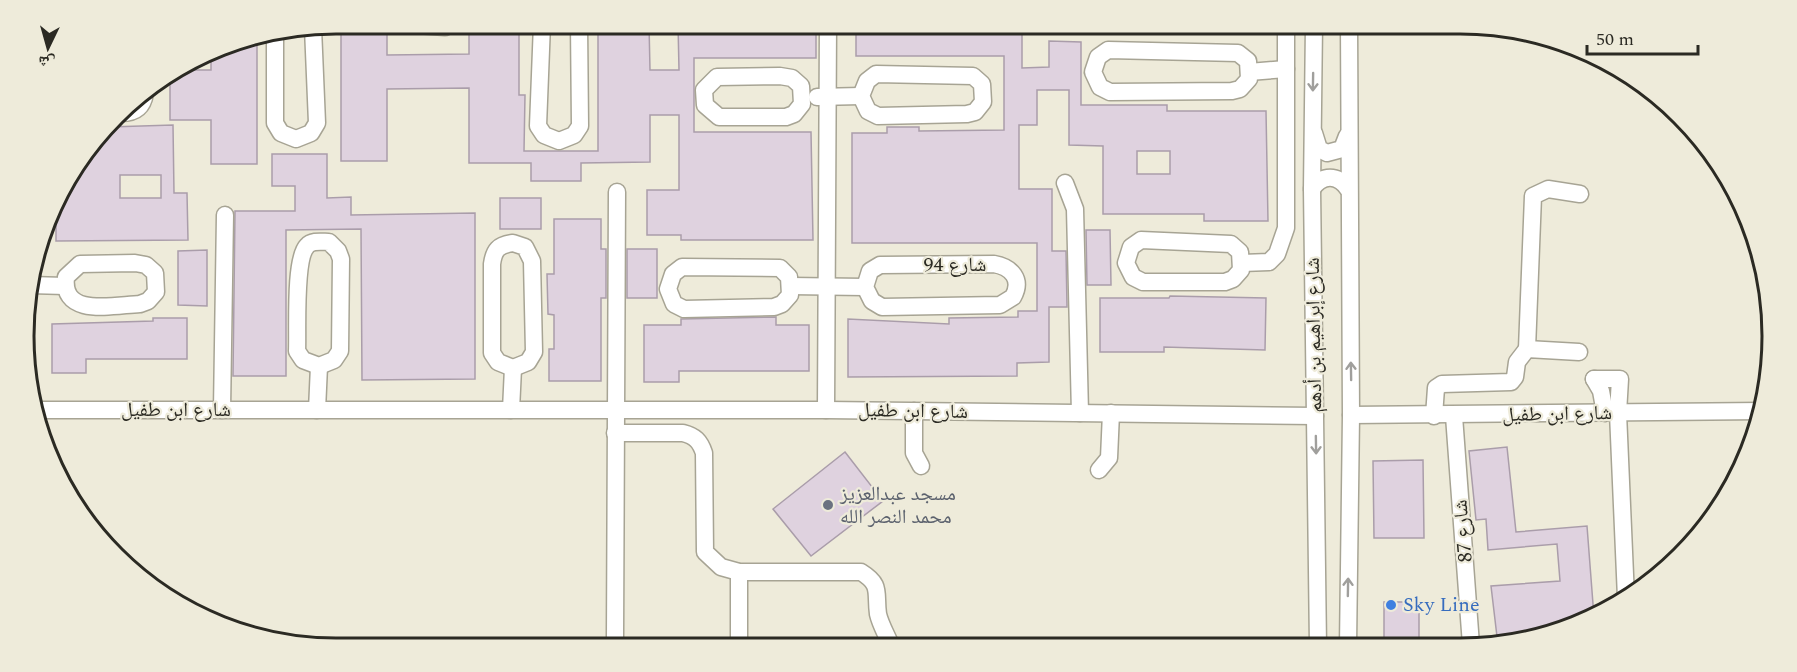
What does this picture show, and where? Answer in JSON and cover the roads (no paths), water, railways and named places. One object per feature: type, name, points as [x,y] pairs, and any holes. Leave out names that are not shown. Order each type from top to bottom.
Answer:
[{"type":"street","points":[[542,34],[538,126],[544,135],[559,141],[574,135],[580,126],[579,34]]},
{"type":"street","points":[[826,410],[828,34]]},
{"type":"street","name":"شارع إبراهيم بن أدهم","points":[[1242,263],[1269,262],[1277,254],[1284,240],[1286,228],[1286,34]]},
{"type":"street","name":"شارع إبراهيم بن أدهم","points":[[1314,34],[1312,189],[1318,638]]},
{"type":"street","name":"شارع إبراهيم بن أدهم","points":[[1347,638],[1351,415],[1349,34]]},
{"type":"street","points":[[275,41],[275,123],[281,133],[296,139],[311,133],[317,123],[313,35]]},
{"type":"street","points":[[1108,50],[1227,51],[1245,57],[1249,72],[1246,84],[1232,92],[1110,92],[1100,87],[1093,72],[1098,57],[1108,50]]},
{"type":"street","points":[[1249,72],[1286,69]]},
{"type":"street","points":[[876,74],[973,76],[982,84],[984,95],[981,107],[967,114],[878,116],[868,111],[861,96],[867,81],[876,74]]},
{"type":"street","points":[[780,76],[792,78],[798,83],[802,97],[799,109],[786,117],[719,117],[710,112],[703,97],[708,84],[717,77],[780,76]]},
{"type":"street","points":[[802,97],[861,96]]},
{"type":"street","points":[[1313,130],[1319,149],[1327,153],[1342,149],[1348,131]]},
{"type":"street","points":[[1312,189],[1322,179],[1330,177],[1338,178],[1348,189]]},
{"type":"street","points":[[1065,183],[1075,209],[1080,413]]},
{"type":"street","points":[[1434,416],[1436,388],[1442,384],[1511,382],[1515,377],[1517,362],[1527,350],[1533,196],[1548,189],[1580,194]]},
{"type":"street","points":[[615,638],[617,192]]},
{"type":"street","points":[[222,410],[225,215]]},
{"type":"street","points":[[1141,240],[1231,244],[1240,252],[1242,263],[1239,274],[1225,282],[1143,282],[1133,277],[1126,263],[1131,247],[1141,240]]},
{"type":"street","points":[[321,242],[334,245],[341,259],[340,351],[333,360],[319,366],[303,360],[297,351],[303,251],[311,243],[321,242]]},
{"type":"street","points":[[513,243],[525,247],[532,261],[534,352],[528,362],[513,368],[498,362],[492,352],[492,264],[494,253],[499,247],[513,243]]},
{"type":"street","points":[[80,264],[146,265],[155,273],[157,283],[153,296],[140,304],[82,306],[72,300],[65,286],[70,270],[80,264]]},
{"type":"street","name":"شارع 94","points":[[891,265],[1006,266],[1015,274],[1017,285],[1013,297],[1000,305],[882,307],[872,301],[865,287],[867,278],[875,267],[891,265]]},
{"type":"street","points":[[682,267],[780,268],[789,277],[790,286],[788,299],[774,307],[684,309],[674,304],[668,289],[673,274],[682,267]]},
{"type":"street","points":[[39,285],[65,286]]},
{"type":"street","points":[[790,286],[865,287]]},
{"type":"street","points":[[1527,350],[1579,352]]},
{"type":"street","points":[[317,410],[319,366]]},
{"type":"street","points":[[511,410],[513,368]]},
{"type":"street","name":"شارع ابن طفيل","points":[[44,410],[826,410],[1316,416]]},
{"type":"street","points":[[644,410],[644,433]]},
{"type":"street","points":[[914,411],[914,453],[921,466]]},
{"type":"street","name":"شارع ابن طفيل","points":[[1351,415],[1454,416],[1753,411]]},
{"type":"street","points":[[1099,470],[1109,458],[1111,413]]},
{"type":"street","points":[[1611,413],[1625,589]]},
{"type":"street","name":"شارع 87","points":[[1454,416],[1470,638]]},
{"type":"street","points":[[615,433],[683,433],[691,435],[700,442],[704,453],[705,552],[710,560],[721,567],[739,572],[861,572],[877,585],[879,615],[887,638]]},
{"type":"street","points":[[739,572],[739,638]]},
{"type":"place","name":"مسجد عبدالعزيز محمد النصر الله","points":[[828,505]]},
{"type":"place","name":"Sky Line","points":[[1391,605]]}]
